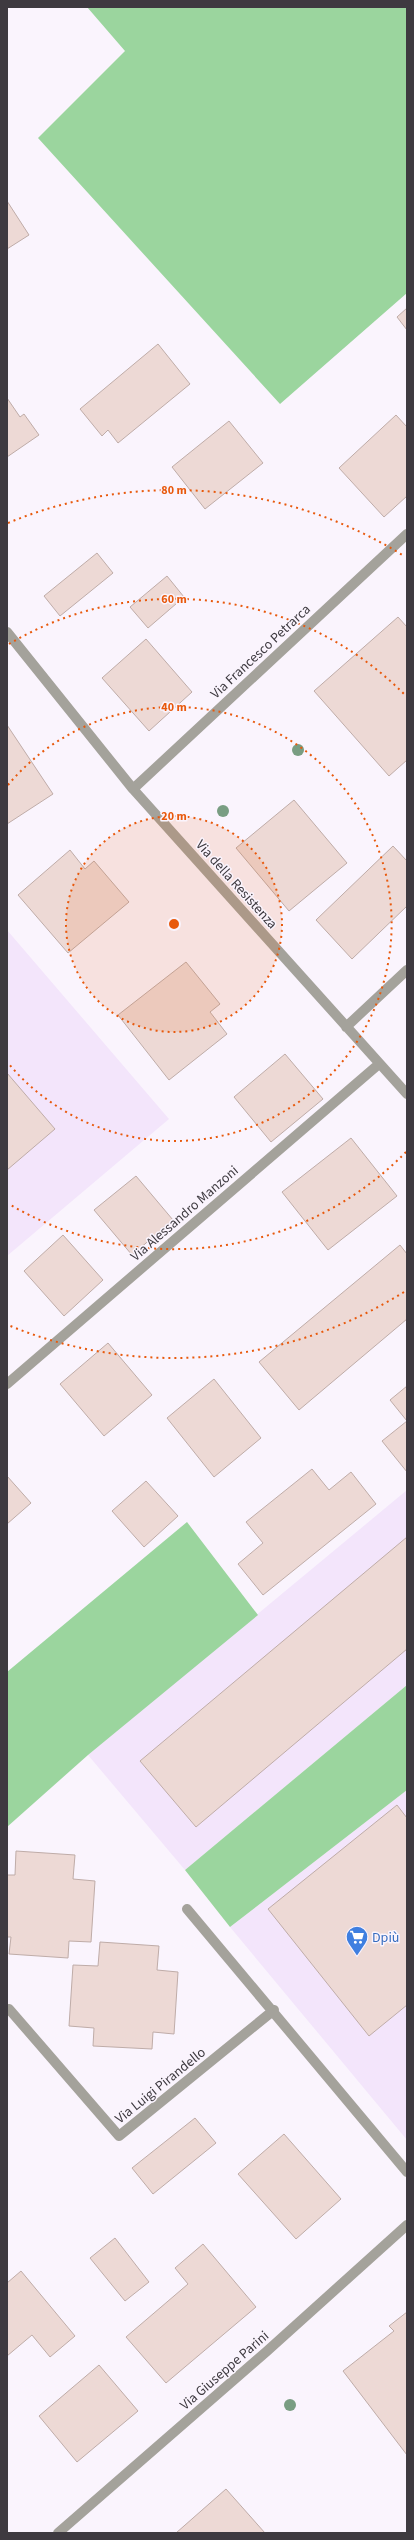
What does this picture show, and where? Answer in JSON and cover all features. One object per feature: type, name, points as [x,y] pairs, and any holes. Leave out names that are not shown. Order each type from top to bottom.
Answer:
[{"type":"street","name":"Via Francesco Petrarca","points":[[133,789],[407,534]]},
{"type":"street","name":"Via della Resistenza","points":[[7,632],[10,643],[133,789],[407,1094]]},
{"type":"street","points":[[346,1027],[407,970]]},
{"type":"street","name":"Via Alessandro Manzoni","points":[[7,1384],[379,1064]]},
{"type":"street","points":[[187,1909],[274,2010],[407,2172]]},
{"type":"street","name":"Via Luigi Pirandello","points":[[9,2009],[119,2136],[274,2010]]},
{"type":"street","name":"Via Giuseppe Parini","points":[[58,2533],[266,2352],[407,2225]]},
{"type":"shaded area","points":[[7,930],[169,1119],[7,1256]]},
{"type":"shaded area","points":[[407,1490],[407,1685],[185,1870],[88,1755]]},
{"type":"shaded area","points":[[407,1790],[407,2140],[230,1927]]},
{"type":"green space","points":[[87,7],[407,7],[407,293],[280,404],[38,138],[125,51]]},
{"type":"green space","points":[[187,1522],[258,1615],[88,1755],[7,1827],[7,1672]]},
{"type":"green space","points":[[407,1685],[407,1790],[230,1927],[185,1870]]},
{"type":"building","points":[[7,201],[29,235],[7,249]]},
{"type":"building","points":[[407,308],[407,330],[397,317]]},
{"type":"building","points":[[158,344],[190,384],[118,443],[108,430],[102,436],[80,409]]},
{"type":"building","points":[[7,398],[20,417],[24,414],[39,435],[7,457]]},
{"type":"building","points":[[396,415],[407,427],[407,496],[384,517],[339,468]]},
{"type":"building","points":[[229,421],[263,463],[205,509],[172,467]]},
{"type":"building","points":[[97,553],[113,573],[60,616],[44,596]]},
{"type":"building","points":[[167,576],[184,597],[148,628],[130,607]]},
{"type":"building","points":[[398,617],[407,627],[407,760],[389,776],[314,691]]},
{"type":"building","points":[[146,639],[192,692],[149,731],[102,678]]},
{"type":"building","points":[[7,725],[53,794],[7,824]]},
{"type":"building","points":[[294,800],[347,863],[289,911],[236,848]]},
{"type":"building","points":[[393,846],[407,861],[407,906],[352,959],[316,920]]},
{"type":"building","points":[[70,850],[85,869],[94,861],[129,902],[68,953],[18,895]]},
{"type":"building","points":[[186,962],[220,1004],[210,1012],[227,1034],[169,1080],[118,1015]]},
{"type":"building","points":[[285,1054],[323,1099],[271,1142],[234,1097]]},
{"type":"building","points":[[7,1073],[55,1129],[7,1170]]},
{"type":"building","points":[[351,1138],[397,1196],[328,1250],[282,1192]]},
{"type":"building","points":[[136,1176],[173,1220],[132,1255],[94,1210]]},
{"type":"building","points":[[63,1235],[103,1280],[64,1316],[24,1271]]},
{"type":"building","points":[[400,1245],[407,1254],[407,1319],[299,1410],[259,1362]]},
{"type":"building","points":[[108,1343],[152,1395],[104,1436],[60,1384]]},
{"type":"building","points":[[214,1379],[261,1438],[214,1477],[167,1418]]},
{"type":"building","points":[[407,1386],[407,1421],[390,1400]]},
{"type":"building","points":[[407,1421],[407,1472],[382,1441]]},
{"type":"building","points":[[312,1469],[329,1490],[351,1472],[376,1504],[263,1595],[238,1564],[263,1543],[246,1522]]},
{"type":"building","points":[[7,1476],[31,1503],[7,1524]]},
{"type":"building","points":[[146,1481],[178,1516],[144,1547],[112,1511]]},
{"type":"building","points":[[407,1537],[407,1649],[196,1827],[140,1761]]},
{"type":"building","name":"Dpiù","points":[[397,1805],[407,1818],[407,2005],[369,2036],[268,1909]]},
{"type":"building","points":[[16,1851],[75,1855],[73,1879],[95,1881],[91,1942],[69,1941],[68,1958],[9,1954],[11,1937],[7,1937],[7,1875],[15,1875]]},
{"type":"building","points":[[100,1942],[159,1946],[157,1970],[178,1972],[174,2034],[153,2032],[152,2049],[93,2046],[94,2028],[69,2026],[73,1965],[98,1966]]},
{"type":"building","points":[[195,2118],[216,2143],[153,2194],[132,2168]]},
{"type":"building","points":[[284,2134],[341,2199],[296,2239],[238,2174]]},
{"type":"building","points":[[115,2238],[149,2282],[125,2301],[90,2258]]},
{"type":"building","points":[[203,2244],[256,2307],[166,2383],[126,2337],[188,2284],[175,2268]]},
{"type":"building","points":[[21,2271],[75,2336],[50,2357],[32,2335],[7,2356],[7,2283]]},
{"type":"building","points":[[407,2312],[407,2455],[343,2371],[394,2331],[389,2326]]},
{"type":"building","points":[[99,2365],[138,2411],[77,2462],[39,2416]]},
{"type":"building","points":[[226,2489],[265,2533],[176,2533]]},
{"type":"place","name":"Dpiù","points":[[357,1956]]}]
